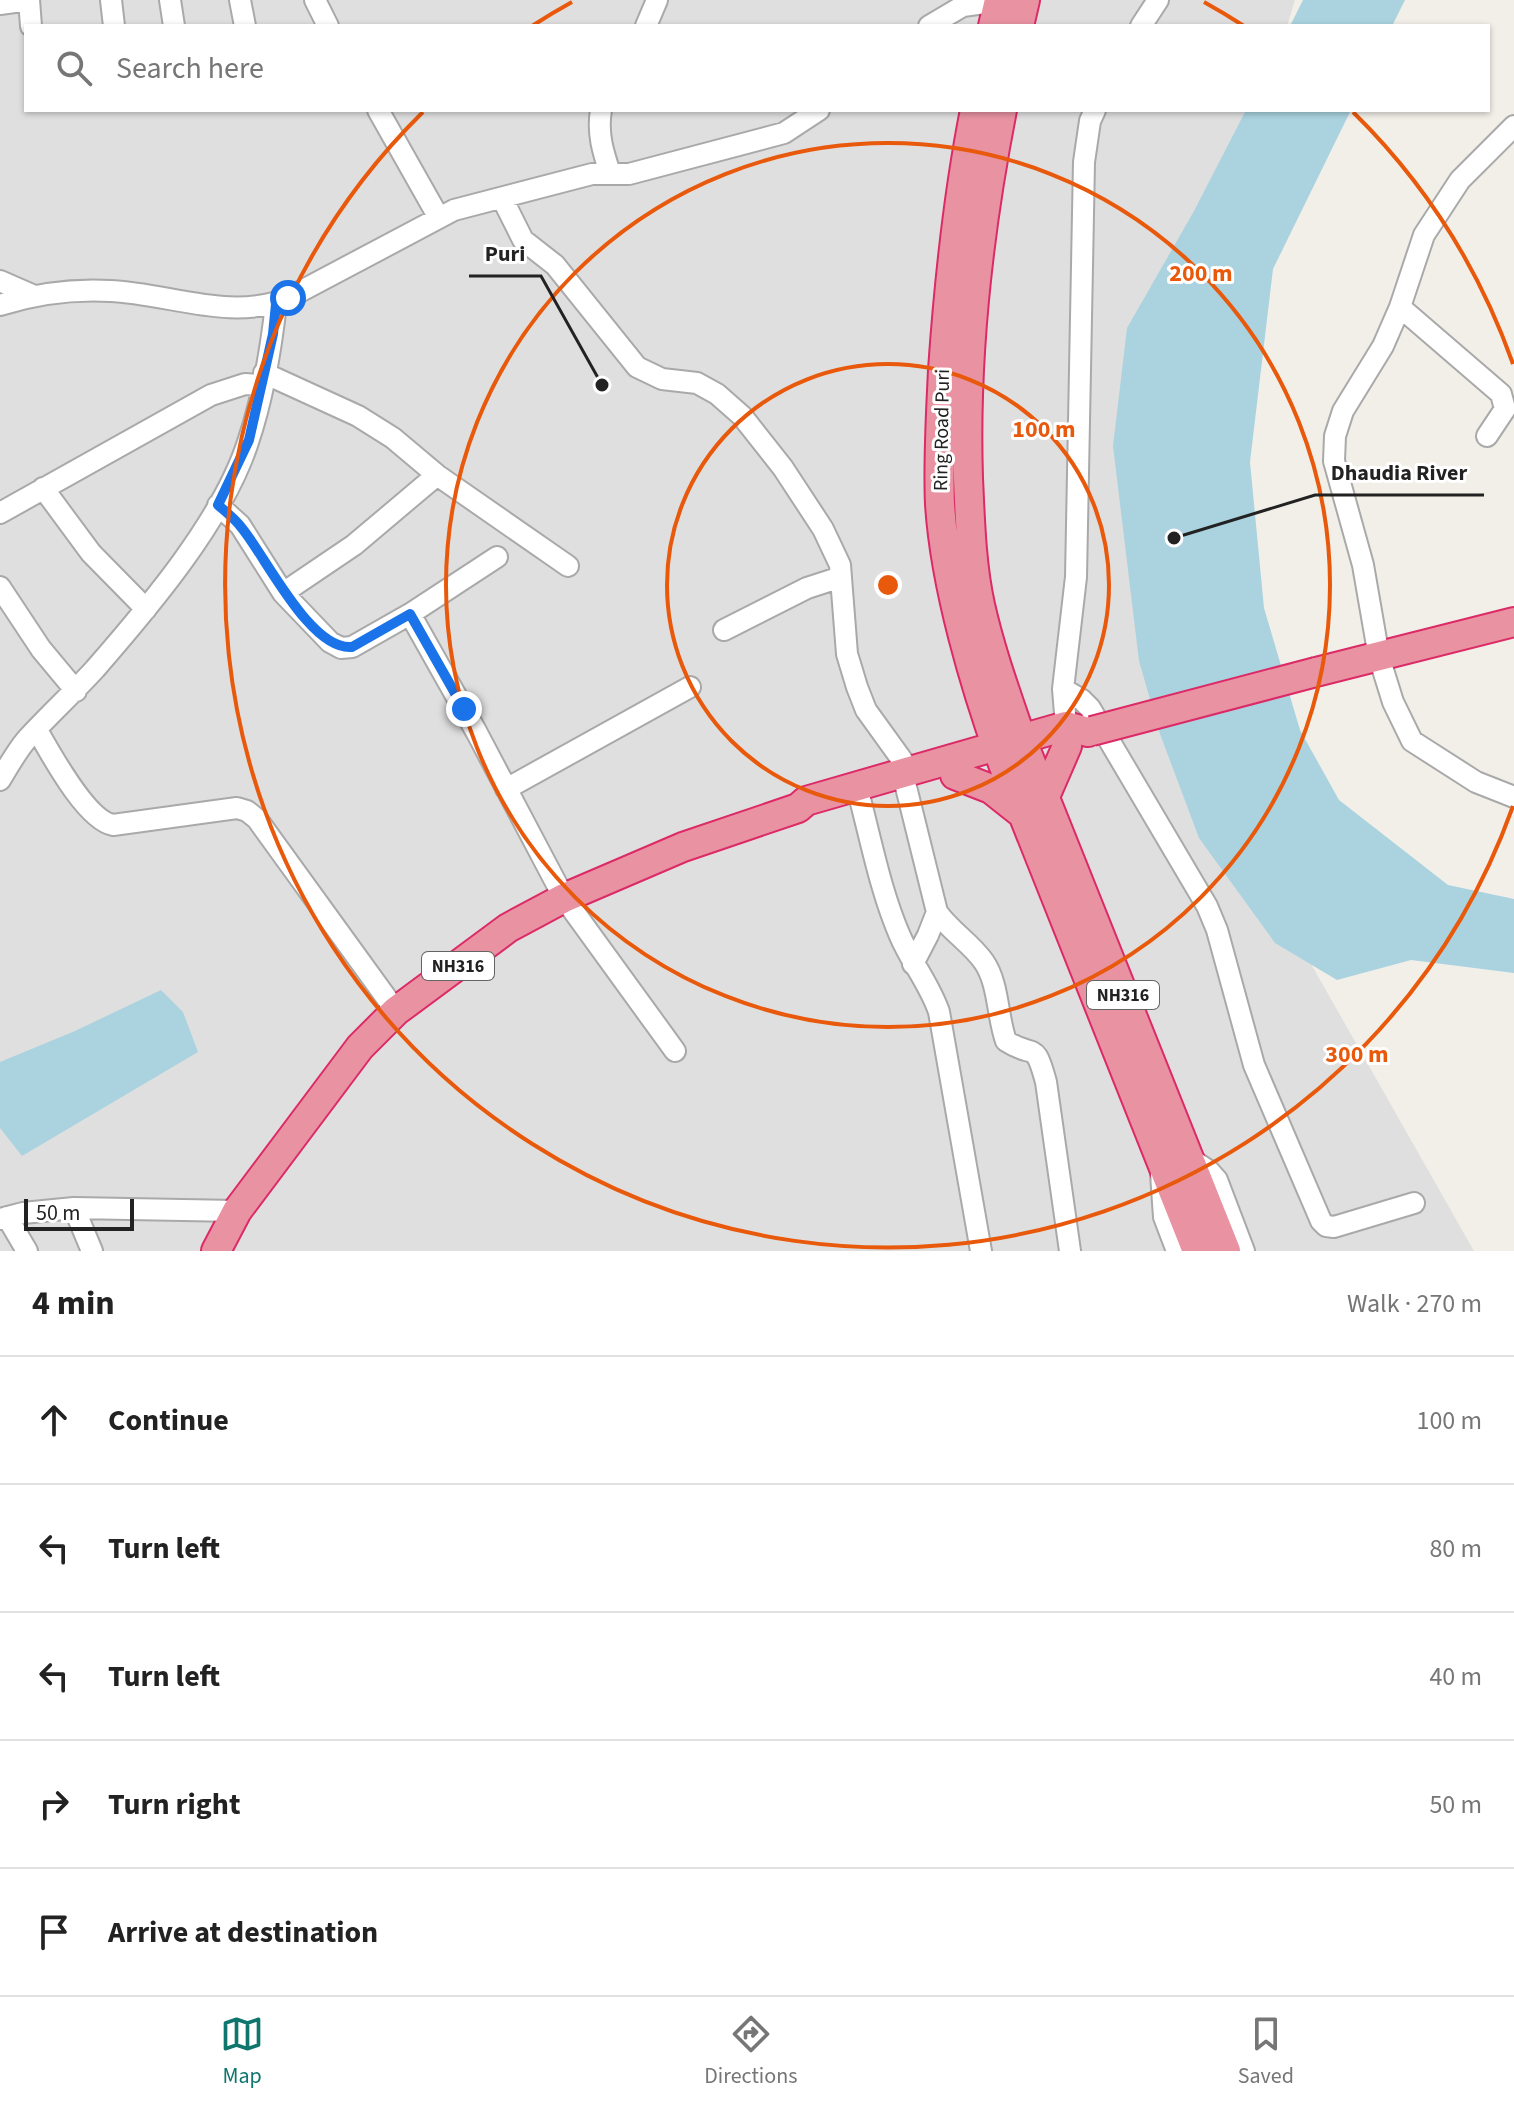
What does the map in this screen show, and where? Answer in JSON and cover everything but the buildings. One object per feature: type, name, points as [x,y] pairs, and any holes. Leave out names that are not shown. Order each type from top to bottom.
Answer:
[{"type":"highway","points":[[993,24],[999,0]]},
{"type":"highway","points":[[1019,24],[1025,0]]},
{"type":"highway","name":"Ring Road Puri","points":[[975,112],[948,297],[941,408],[940,505],[953,586],[983,711],[1012,751]]},
{"type":"highway","name":"Ring Road Puri","points":[[1002,112],[978,250],[970,339],[967,437],[970,522],[979,603],[1004,690],[1012,751]]},
{"type":"highway","name":"NH316","points":[[216,1251],[237,1211],[360,1047],[396,1011],[508,928],[564,898],[683,847],[798,808],[806,801],[908,779],[1074,733],[1514,622]]},
{"type":"highway","points":[[983,711],[954,767],[991,789],[1032,805],[1074,733],[1004,690]]},
{"type":"highway","name":"NH316","points":[[1012,751],[1174,1158],[1226,1251]]},
{"type":"highway","name":"NH316","points":[[798,808],[809,812],[860,799],[908,779]]},
{"type":"highway","name":"NH316","points":[[1174,1158],[1197,1251]]},
{"type":"street","points":[[0,4],[29,0],[31,24]]},
{"type":"street","points":[[111,0],[114,24]]},
{"type":"street","points":[[170,0],[174,24]]},
{"type":"street","points":[[240,0],[245,24]]},
{"type":"street","points":[[315,0],[327,24]]},
{"type":"street","points":[[647,24],[657,0]]},
{"type":"street","points":[[932,24],[962,3],[999,0]]},
{"type":"street","points":[[1142,24],[1158,0]]},
{"type":"street","points":[[379,112],[439,218]]},
{"type":"street","points":[[601,112],[598,125],[601,147],[610,173]]},
{"type":"street","points":[[0,305],[32,295],[111,291],[177,302],[262,308],[276,304],[454,210],[592,174],[629,174],[784,133],[816,112]]},
{"type":"street","points":[[1074,733],[1063,689],[1076,577],[1084,162],[1094,112]]},
{"type":"street","points":[[1514,126],[1460,180],[1424,235],[1400,307],[1383,346],[1343,411],[1335,436],[1334,461],[1363,565],[1379,657],[1393,702],[1412,741],[1476,782],[1514,797]]},
{"type":"street","points":[[502,198],[523,240],[555,265],[637,367],[662,379],[697,383],[717,394],[752,427],[783,468],[835,549],[841,577],[847,654],[866,710],[908,779],[937,912],[947,927],[984,963],[991,975],[1006,1041],[1030,1049],[1040,1060],[1046,1082],[1070,1251]]},
{"type":"street","points":[[0,281],[32,295]]},
{"type":"street","points":[[0,780],[17,752],[76,691],[146,609],[218,505],[249,440],[276,304]]},
{"type":"street","points":[[1400,307],[1501,394],[1505,409],[1487,436]]},
{"type":"street","points":[[0,513],[211,395],[263,379],[378,428],[437,475],[568,566]]},
{"type":"street","points":[[283,593],[354,545],[437,475]]},
{"type":"street","points":[[43,488],[91,553],[146,609]]},
{"type":"street","points":[[218,505],[240,525],[283,593],[330,642],[341,648],[352,647],[410,614],[497,557]]},
{"type":"street","points":[[724,630],[807,588],[841,577]]},
{"type":"street","points":[[0,587],[41,649],[76,691]]},
{"type":"street","points":[[410,614],[564,898],[675,1051]]},
{"type":"street","points":[[506,789],[690,687]]},
{"type":"street","points":[[1063,689],[1090,708],[1207,906],[1217,930],[1254,1065],[1321,1221],[1326,1226],[1334,1227],[1414,1203]]},
{"type":"street","points":[[37,730],[57,764],[103,823],[113,825],[237,808],[247,811],[257,819],[396,1011]]},
{"type":"street","points":[[860,799],[889,910],[913,964],[934,996],[939,1012],[981,1251]]},
{"type":"street","points":[[913,964],[937,912]]},
{"type":"street","points":[[1177,1251],[1164,1217],[1161,1193],[1174,1158],[1209,1171],[1217,1180],[1244,1251]]},
{"type":"street","points":[[27,1251],[4,1218],[74,1208],[237,1211]]},
{"type":"street","points":[[74,1208],[92,1251]]},
{"type":"shaded area","points":[[0,0],[1295,0],[1288,24],[24,24],[24,112],[1267,112],[1139,661],[1474,1251],[0,1251]]},
{"type":"water","points":[[1303,0],[1405,0],[1393,24],[1291,24]]},
{"type":"water","points":[[1245,112],[1350,112],[1273,269],[1250,462],[1264,608],[1300,730],[1339,800],[1448,885],[1514,899],[1514,973],[1411,960],[1337,980],[1275,943],[1199,838],[1160,734],[1139,661],[1113,446],[1127,328],[1194,211]]},
{"type":"water","points":[[161,990],[183,1012],[198,1052],[22,1156],[0,1128],[0,1062]]},
{"type":"place","name":"Puri","points":[[602,385]]},
{"type":"place","name":"Dhaudia River","points":[[1174,538]]},
{"type":"route","points":[[288,298],[276,304],[273,334],[249,440],[218,505],[249,537],[283,593],[330,642],[341,648],[352,647],[410,614],[464,709]]}]
